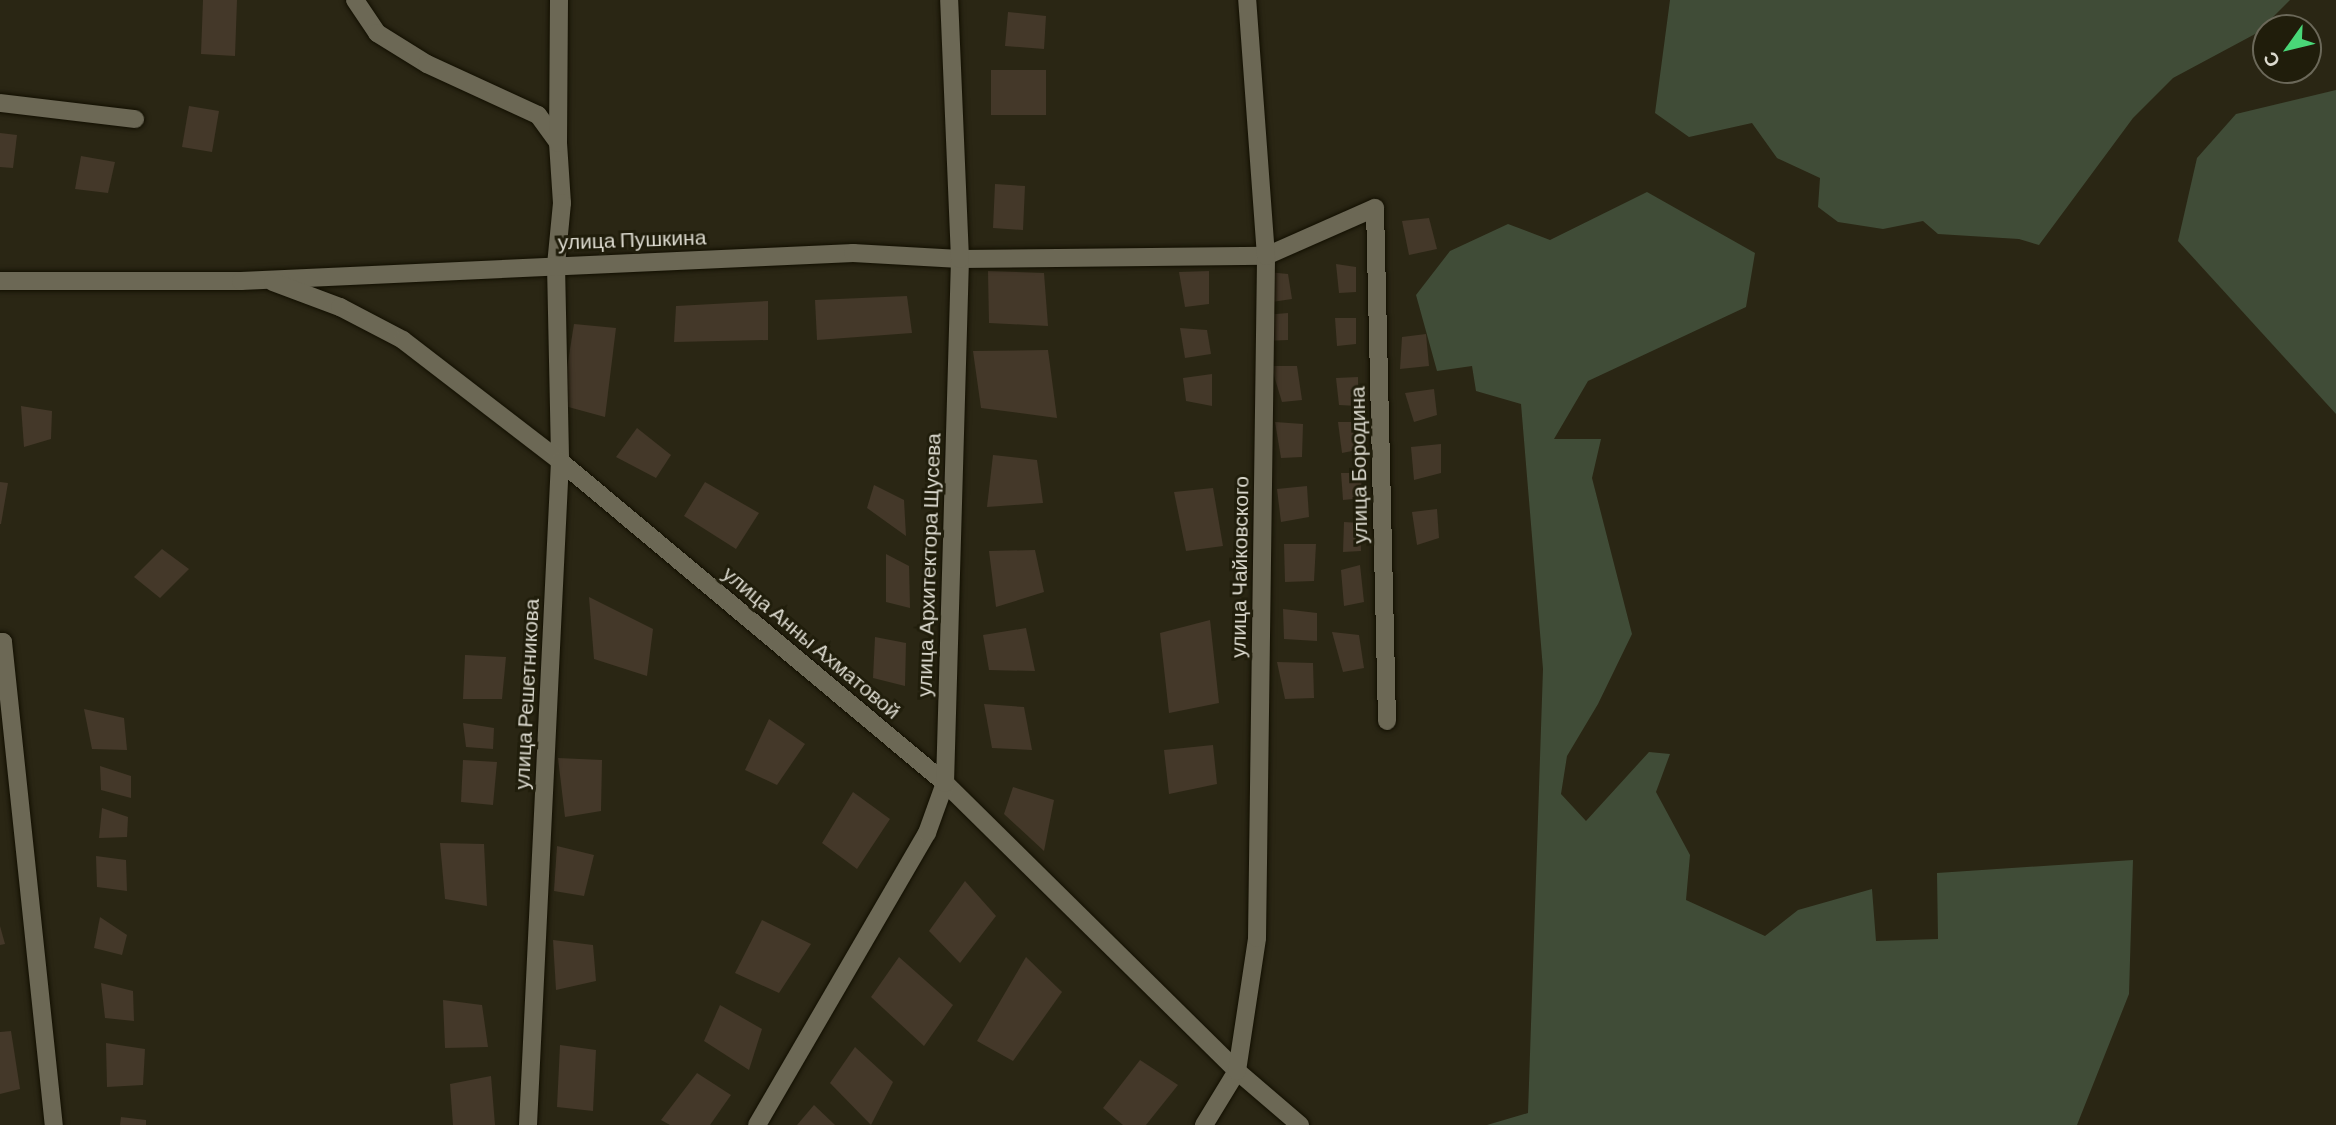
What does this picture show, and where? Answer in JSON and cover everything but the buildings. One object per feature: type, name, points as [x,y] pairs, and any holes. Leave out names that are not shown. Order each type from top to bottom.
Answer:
[{"type":"street","points":[[355,0],[377,33],[428,64],[538,115],[558,143]]},
{"type":"street","points":[[558,143],[559,0]]},
{"type":"street","name":"улица Архитектора Щусева","points":[[757,1125],[927,833],[945,783],[960,259],[949,0]]},
{"type":"street","name":"улица Чайковского","points":[[1204,1125],[1237,1071],[1257,937],[1266,256],[1247,0]]},
{"type":"street","points":[[0,103],[135,119]]},
{"type":"street","name":"улица Решетникова","points":[[528,1125],[560,461],[556,265],[562,203],[558,143]]},
{"type":"street","name":"улица Бородина","points":[[1266,256],[1375,208],[1387,721]]},
{"type":"street","name":"улица Пушкина","points":[[0,281],[266,279],[853,253],[960,259],[1266,256]]},
{"type":"street","name":"улица Анны Ахматовой","points":[[266,279],[340,307],[403,340],[560,461],[945,783],[1237,1071],[1300,1125]]},
{"type":"street","points":[[0,642],[4,642],[54,1125]]},
{"type":"green space","points":[[1670,0],[2290,0],[2276,14],[2252,14],[2252,36],[2173,78],[2133,118],[2039,245],[2019,239],[1938,234],[1923,221],[1883,229],[1838,222],[1818,207],[1820,178],[1777,158],[1752,123],[1689,137],[1655,113]]},
{"type":"green space","points":[[2336,90],[2336,414],[2178,241],[2197,158],[2236,114]]},
{"type":"green space","points":[[1647,192],[1755,253],[1746,307],[1588,381],[1554,439],[1601,439],[1592,478],[1632,634],[1598,704],[1567,756],[1561,794],[1586,821],[1649,752],[1670,754],[1656,792],[1690,855],[1686,900],[1765,936],[1798,910],[1872,889],[1876,941],[1938,939],[1937,873],[2133,860],[2129,994],[2077,1125],[1487,1125],[1528,1113],[1543,669],[1521,404],[1476,391],[1472,366],[1437,371],[1416,295],[1450,251],[1508,224],[1550,240]]}]
